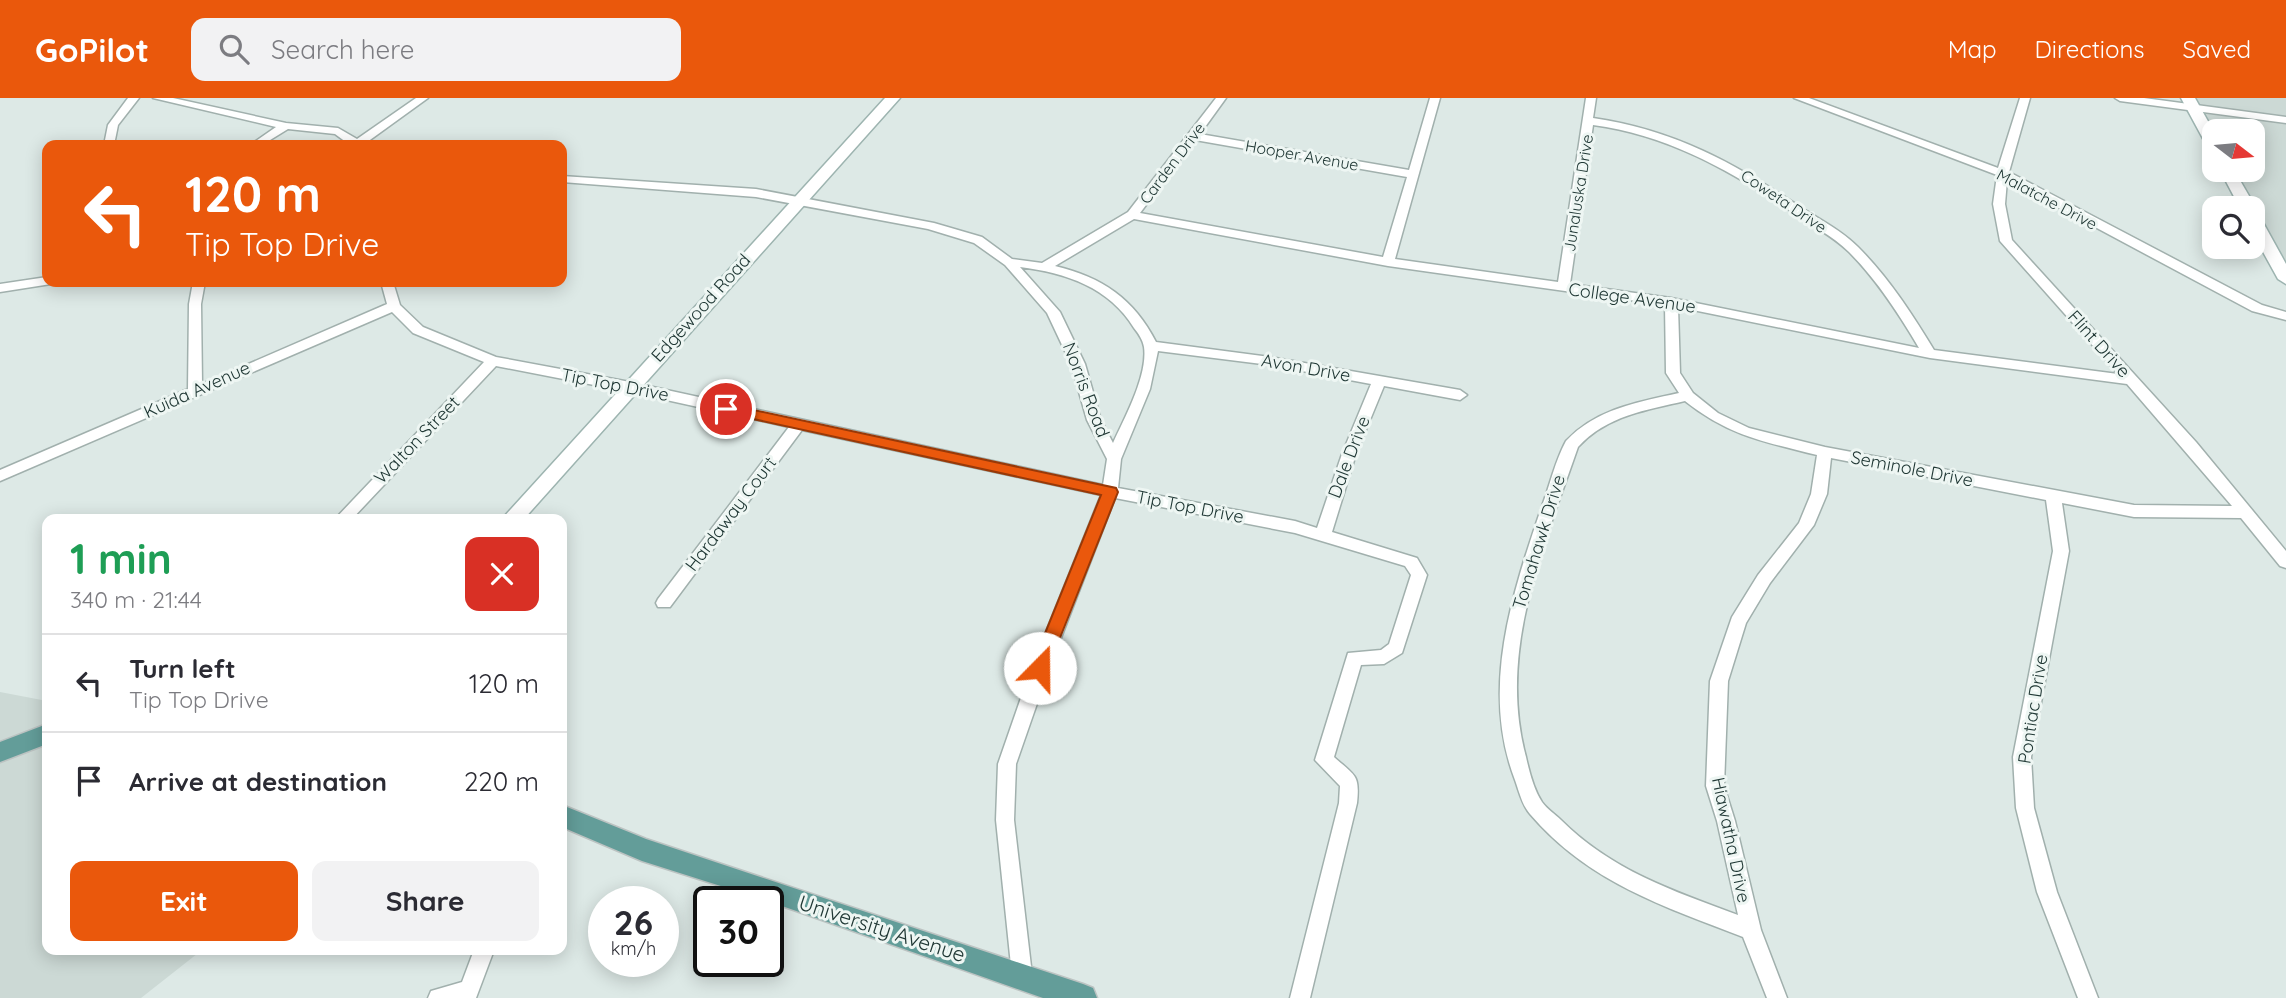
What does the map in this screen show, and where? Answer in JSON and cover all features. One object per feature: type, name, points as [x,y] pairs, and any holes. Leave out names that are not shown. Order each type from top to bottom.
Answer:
[{"type":"main road","points":[[0,745],[42,735]]},
{"type":"main road","points":[[0,752],[42,736]]},
{"type":"main road","name":"University Avenue","points":[[567,819],[642,849],[1022,975],[1083,998]]},
{"type":"street","points":[[110,140],[113,125],[134,98]]},
{"type":"street","points":[[158,98],[286,126],[338,131],[350,140]]},
{"type":"street","points":[[364,140],[423,98]]},
{"type":"street","name":"Edgewood Road","points":[[516,514],[893,98]]},
{"type":"street","name":"Carden Drive","points":[[1046,266],[1132,215],[1157,186],[1180,150],[1194,136],[1221,98]]},
{"type":"street","points":[[1388,262],[1411,174],[1435,98]]},
{"type":"street","name":"Junaluska Drive","points":[[1563,288],[1591,98]]},
{"type":"street","name":"Malatche Drive","points":[[1799,98],[2002,173],[2257,308],[2286,316]]},
{"type":"street","points":[[1814,105],[1829,98]]},
{"type":"street","name":"Flint Drive","points":[[2025,98],[2002,173],[1997,218],[2006,241],[2132,380],[2286,562]]},
{"type":"street","points":[[2120,98],[2190,103],[2286,120]]},
{"type":"street","points":[[2190,103],[2202,124]]},
{"type":"street","name":"Coweta Drive","points":[[1589,121],[1628,124],[1654,132],[1683,142],[1742,171],[1852,247],[1890,289],[1930,354]]},
{"type":"street","points":[[263,140],[286,126]]},
{"type":"street","name":"Hooper Avenue","points":[[1194,136],[1411,174]]},
{"type":"street","name":"Norris Road","points":[[567,179],[756,193],[930,226],[978,240],[1010,262],[1054,312],[1078,364],[1094,420],[1114,458],[1110,492],[1040,668],[1007,764],[1005,820],[1022,975]]},
{"type":"street","name":"College Avenue","points":[[1132,215],[1388,262],[1671,302],[1930,354],[2132,380]]},
{"type":"street","points":[[2265,241],[2286,279]]},
{"type":"street","points":[[1010,262],[1046,266],[1099,284],[1129,308],[1152,346],[1148,369],[1114,458]]},
{"type":"street","points":[[0,288],[42,282]]},
{"type":"street","points":[[195,391],[195,304],[198,287]]},
{"type":"street","name":"Tip Top Drive","points":[[388,287],[394,306],[418,330],[493,361],[630,387],[1110,492],[1295,527],[1412,562],[1419,575],[1395,648],[1384,657],[1354,658],[1324,760],[1350,783],[1348,803],[1300,998]]},
{"type":"street","name":"Seminole Drive","points":[[1671,302],[1673,373],[1688,396],[1713,416],[1745,432],[1825,452],[2134,511],[2246,512]]},
{"type":"street","name":"Kuida Avenue","points":[[0,476],[394,306]]},
{"type":"street","name":"Avon Drive","points":[[1152,346],[1270,361],[1460,395]]},
{"type":"street","name":"Walton Street","points":[[348,514],[493,361]]},
{"type":"street","name":"Dale Drive","points":[[1323,535],[1349,454],[1380,380]]},
{"type":"street","name":"Tomahawk Drive","points":[[1688,396],[1617,414],[1579,434],[1571,446],[1522,588],[1511,640],[1509,727],[1534,806],[1573,845],[1639,887],[1751,930]]},
{"type":"street","name":"Hardaway Court","points":[[664,603],[798,425]]},
{"type":"street","name":"Hiawatha Drive","points":[[1777,998],[1751,930],[1726,821],[1715,786],[1719,681],[1738,622],[1764,579],[1806,525],[1819,494],[1825,452]]},
{"type":"street","name":"Pontiac Drive","points":[[2053,496],[2062,551],[2022,757],[2025,808],[2047,892],[2088,998]]},
{"type":"street","points":[[438,998],[467,995],[482,955]]},
{"type":"shaded area","points":[[2196,98],[2286,98],[2286,268],[2265,228],[2265,196],[2248,196],[2240,182],[2265,182],[2265,119],[2207,119]]},
{"type":"shaded area","points":[[0,692],[42,700],[42,955],[196,955],[141,998],[0,998]]},
{"type":"route","points":[[726,409],[1110,492],[1040,668]]}]
